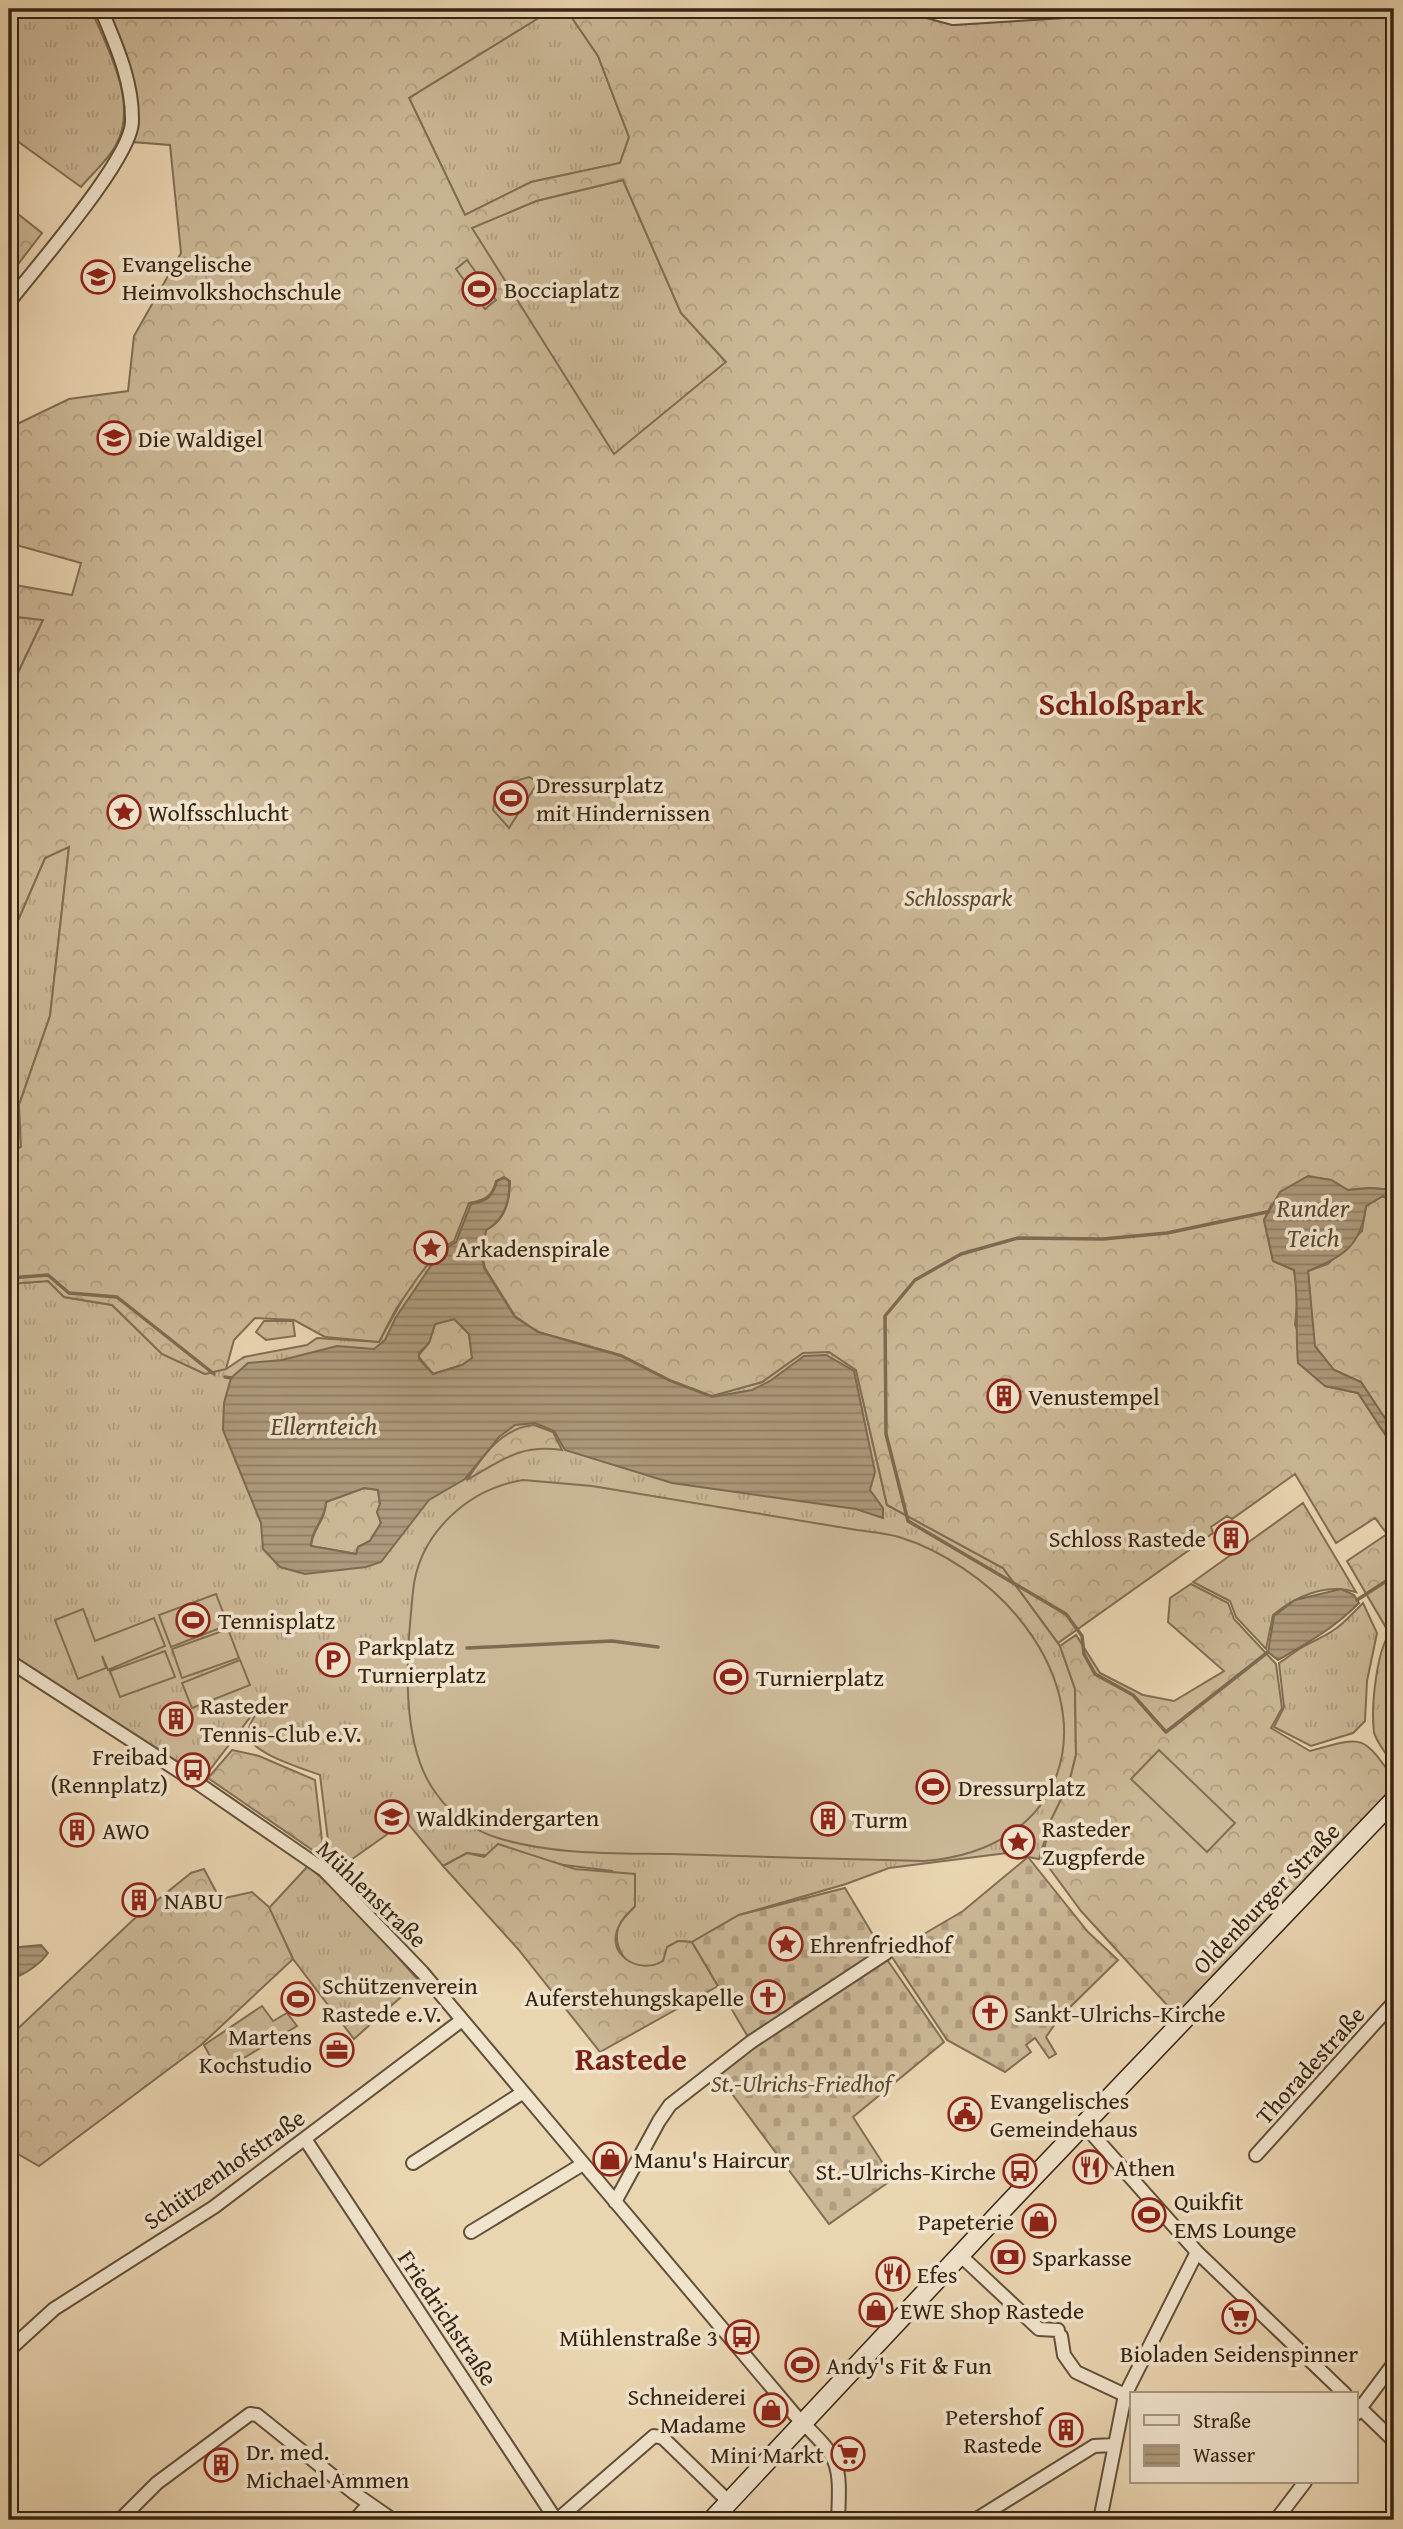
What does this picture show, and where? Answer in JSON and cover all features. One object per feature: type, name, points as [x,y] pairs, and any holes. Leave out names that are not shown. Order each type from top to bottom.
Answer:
[{"type":"street","points":[[9,302],[106,178],[127,145],[132,125],[131,95],[101,9]]},
{"type":"street","points":[[920,9],[953,18],[1098,9]]},
{"type":"street","name":"Mühlenstraße","points":[[9,1661],[200,1784],[324,1870],[380,1926],[837,2463],[840,2476],[838,2520]]},
{"type":"street","name":"Oldenburger Straße","points":[[712,2520],[960,2255],[1394,1800]]},
{"type":"street","points":[[615,2202],[659,2120],[670,2105],[751,2042],[886,1953]]},
{"type":"street","name":"Thoradestraße","points":[[1256,2155],[1394,2002]]},
{"type":"street","name":"Schützenhofstraße","points":[[9,2350],[54,2309],[199,2217],[462,2020]]},
{"type":"street","points":[[413,2163],[523,2093]]},
{"type":"street","points":[[1084,2125],[1197,2252],[1343,2392]]},
{"type":"street","name":"Friedrichstraße","points":[[305,2139],[556,2520]]},
{"type":"street","points":[[471,2232],[583,2164]]},
{"type":"street","points":[[1100,2520],[1125,2395],[1197,2252]]},
{"type":"street","points":[[960,2255],[1039,2329],[1060,2333],[1064,2355],[1076,2372],[1125,2395]]},
{"type":"street","points":[[1358,2408],[1394,2363]]},
{"type":"street","points":[[1358,2410],[1394,2441]]},
{"type":"street","points":[[120,2520],[157,2483],[200,2449],[241,2419],[257,2415],[393,2520]]},
{"type":"street","points":[[556,2520],[654,2436],[663,2438],[729,2502]]},
{"type":"street","points":[[975,2520],[1094,2446],[1114,2445]]},
{"type":"street","points":[[1276,2520],[1303,2484]]},
{"type":"street","points":[[355,2520],[369,2504]]},
{"type":"green space","points":[[9,9],[91,9],[112,58],[122,94],[122,129],[113,151],[81,187],[9,135]]},
{"type":"green space","name":"Schlosspark","points":[[108,9],[553,9],[409,98],[465,215],[531,182],[620,163],[629,137],[598,56],[566,9],[905,9],[953,25],[1189,9],[1394,9],[1394,1190],[1348,1190],[1331,1180],[1308,1177],[1271,1205],[1264,1220],[1273,1261],[1294,1270],[1298,1294],[1295,1325],[1325,1386],[1358,1393],[1394,1448],[1394,1620],[1385,1626],[1347,1561],[1387,1534],[1375,1518],[1336,1543],[1295,1474],[1232,1519],[1227,1516],[1211,1527],[1213,1533],[1058,1643],[1003,1568],[887,1505],[856,1370],[829,1352],[803,1353],[762,1382],[712,1396],[670,1380],[621,1355],[538,1332],[515,1316],[485,1268],[482,1255],[486,1230],[502,1216],[509,1195],[510,1181],[504,1177],[496,1181],[487,1197],[469,1203],[454,1241],[440,1249],[418,1277],[396,1309],[379,1342],[325,1337],[294,1320],[255,1318],[234,1340],[226,1369],[205,1374],[162,1354],[112,1305],[64,1297],[48,1281],[9,1284],[9,1153],[21,1147],[19,1105],[50,1016],[69,847],[45,858],[9,941],[9,692],[43,620],[9,616],[9,584],[72,595],[81,563],[9,543],[9,428],[69,399],[128,391],[134,336],[181,253],[170,145],[132,142],[135,124],[134,90],[126,58]],"holes":[[[623,180],[681,313],[726,362],[614,454],[472,228],[536,201]]]},
{"type":"green space","points":[[553,9],[566,9],[598,56],[629,137],[620,163],[531,182],[465,215],[409,98]]},
{"type":"green space","points":[[623,180],[681,313],[726,362],[614,455],[471,228],[536,201]]},
{"type":"green space","points":[[9,207],[42,233],[9,276]]},
{"type":"green space","name":"Bocciaplatz","points":[[467,260],[496,300],[485,309],[456,269]]},
{"type":"green space","points":[[9,616],[43,620],[9,692]]},
{"type":"green space","name":"Dressurplatz mit Hindernissen","points":[[529,777],[538,782],[509,828],[493,810],[497,787]]},
{"type":"green space","points":[[69,846],[50,1016],[19,1105],[21,1147],[9,1153],[9,941],[45,858]]},
{"type":"green space","points":[[504,1177],[510,1181],[508,1198],[499,1219],[483,1238],[485,1268],[515,1316],[538,1332],[621,1355],[670,1380],[712,1396],[762,1382],[803,1352],[829,1352],[856,1370],[887,1505],[1003,1568],[1060,1646],[1075,1689],[1076,1755],[1069,1783],[1051,1820],[1039,1859],[1007,1853],[889,1868],[846,1884],[739,1915],[692,1942],[678,1941],[660,1963],[639,1967],[625,1959],[618,1945],[619,1925],[635,1906],[612,1871],[467,1853],[443,1866],[406,1821],[338,1869],[331,1865],[320,1775],[266,1753],[250,1739],[249,1728],[265,1698],[199,1784],[9,1660],[9,1284],[48,1281],[64,1297],[112,1305],[162,1354],[205,1374],[226,1369],[244,1357],[307,1345],[317,1338],[379,1342],[431,1248],[469,1203],[493,1193],[496,1181]]},
{"type":"green space","points":[[1383,1196],[1394,1204],[1394,1432],[1361,1382],[1334,1370],[1314,1345],[1308,1271],[1328,1264],[1362,1231],[1366,1206]]},
{"type":"green space","points":[[454,1319],[469,1334],[472,1358],[462,1365],[433,1374],[418,1356],[429,1343],[435,1324]]},
{"type":"green space","points":[[264,1321],[293,1321],[295,1336],[266,1340],[256,1332]]},
{"type":"green space","points":[[534,1425],[553,1432],[562,1450],[534,1449],[512,1455],[467,1480],[487,1452],[503,1437],[512,1431]]},
{"type":"green space","name":"Turnierplatz","points":[[523,1480],[592,1486],[889,1534],[932,1550],[964,1569],[993,1591],[1017,1616],[1044,1656],[1060,1697],[1064,1737],[1057,1774],[1039,1806],[1011,1833],[973,1852],[924,1861],[584,1852],[519,1844],[490,1835],[465,1822],[438,1796],[425,1775],[416,1751],[408,1698],[413,1591],[425,1550],[450,1517],[483,1493]]},
{"type":"green space","points":[[364,1488],[378,1490],[380,1505],[377,1512],[381,1523],[370,1541],[358,1547],[357,1554],[311,1546],[326,1502]]},
{"type":"green space","points":[[1303,1503],[1356,1592],[1323,1590],[1291,1602],[1273,1615],[1266,1649],[1236,1617],[1230,1601],[1193,1582]]},
{"type":"green space","points":[[1191,1584],[1228,1603],[1234,1619],[1276,1664],[1282,1708],[1271,1728],[1310,1751],[1352,1741],[1360,1742],[1375,1754],[1394,1779],[1394,1785],[1386,1798],[1186,2008],[1167,2005],[1081,1911],[1042,1858],[1051,1820],[1069,1783],[1076,1755],[1075,1689],[1060,1646],[1076,1635],[1100,1673],[1143,1695],[1174,1701],[1224,1671],[1168,1622],[1170,1598]]},
{"type":"green space","name":"Tennisplatz","points":[[216,1594],[228,1625],[171,1647],[159,1615]]},
{"type":"green space","points":[[1363,1603],[1377,1633],[1367,1681],[1365,1721],[1353,1733],[1311,1746],[1274,1727],[1284,1707],[1279,1663],[1337,1628]]},
{"type":"green space","points":[[83,1609],[95,1641],[154,1618],[165,1646],[108,1670],[102,1656],[106,1668],[78,1679],[55,1620]]},
{"type":"green space","name":"Tennisplatz","points":[[228,1629],[239,1658],[182,1678],[172,1649]]},
{"type":"green space","points":[[1394,1629],[1394,1765],[1377,1740],[1373,1722],[1379,1662],[1388,1637]]},
{"type":"green space","name":"Tennisplatz","points":[[165,1651],[175,1677],[120,1697],[110,1671]]},
{"type":"green space","name":"Tennisplatz","points":[[240,1660],[250,1685],[192,1708],[182,1683]]},
{"type":"green space","points":[[232,1750],[259,1756],[315,1780],[324,1858],[208,1778]]},
{"type":"green space","name":"Dressurplatz","points":[[1159,1750],[1235,1823],[1207,1852],[1131,1779]]},
{"type":"green space","points":[[498,1844],[575,1869],[635,1874],[635,1906],[621,1921],[616,1935],[620,1952],[634,1964],[653,1965],[663,1961],[667,1947],[678,1941],[692,1942],[718,1986],[600,2052],[518,1949],[443,1866],[467,1853],[484,1857]]},
{"type":"green space","name":"St.-Ulrichs-Friedhof","points":[[1028,1857],[1088,1932],[1118,1960],[1059,2018],[1046,2037],[1056,2054],[1049,2058],[1035,2038],[1026,2045],[1031,2052],[1005,2072],[947,2040],[890,1954],[963,1911]]},
{"type":"green space","points":[[308,1866],[352,1905],[419,1981],[354,2039],[293,1959],[269,1908]]},
{"type":"green space","points":[[204,1869],[220,1899],[252,1892],[269,1907],[293,1959],[201,2045],[39,2166],[9,2149],[9,2037],[134,1919],[191,1873]]},
{"type":"green space","name":"St.-Ulrichs-Friedhof","points":[[845,1888],[882,1950],[794,2004],[796,2013],[886,1958],[944,2042],[853,2117],[893,2179],[829,2224],[715,2071],[751,2042],[692,1942],[739,1915]]},
{"type":"green space","points":[[262,2006],[273,2021],[287,2013],[297,2026],[219,2073],[204,2045]]},
{"type":"water","name":"Runder Teich","points":[[1308,1176],[1331,1180],[1348,1190],[1394,1190],[1394,1204],[1383,1196],[1366,1206],[1360,1231],[1348,1248],[1308,1271],[1315,1346],[1334,1370],[1361,1382],[1394,1432],[1394,1448],[1358,1393],[1325,1386],[1298,1363],[1294,1270],[1273,1261],[1264,1220],[1280,1192]]},
{"type":"water","name":"Ellernteich","points":[[504,1178],[509,1181],[508,1196],[505,1209],[497,1221],[486,1230],[481,1255],[484,1268],[515,1317],[538,1332],[621,1356],[670,1381],[712,1397],[752,1390],[770,1381],[804,1356],[826,1355],[854,1371],[875,1472],[870,1490],[883,1508],[883,1518],[856,1509],[672,1483],[565,1450],[554,1431],[535,1423],[515,1425],[499,1437],[465,1479],[429,1500],[381,1562],[366,1567],[305,1574],[280,1567],[263,1549],[261,1523],[223,1430],[224,1403],[231,1378],[248,1363],[282,1360],[337,1346],[374,1349],[385,1340],[396,1317],[441,1251],[456,1242],[471,1204],[488,1197],[494,1191],[497,1181]],"holes":[[[454,1319],[469,1334],[472,1358],[462,1365],[433,1374],[419,1359],[419,1353],[429,1343],[435,1324]],[[364,1488],[378,1490],[380,1504],[377,1512],[381,1523],[370,1541],[358,1547],[356,1554],[311,1546],[326,1502]]]},
{"type":"water","points":[[1341,1589],[1354,1595],[1359,1603],[1340,1620],[1278,1660],[1268,1652],[1274,1616],[1295,1600]]},
{"type":"water","points":[[41,1945],[48,1953],[38,1964],[16,1977],[9,1972],[9,1948]]},
{"type":"waterway","points":[[1267,1212],[1167,1233],[1103,1239],[1018,1238],[961,1254],[915,1280],[885,1316],[886,1434],[908,1521],[1066,1614],[1082,1636],[1084,1654],[1095,1674],[1133,1695],[1166,1732],[1268,1652]]},
{"type":"waterway","points":[[9,1278],[48,1275],[69,1293],[117,1297],[214,1374]]},
{"type":"waterway","points":[[225,1377],[231,1378]]},
{"type":"waterway","points":[[1357,1600],[1394,1576]]},
{"type":"waterway","points":[[467,1648],[612,1641],[658,1647]]},
{"type":"place","name":"Evangelische Heimvolkshochschule","points":[[98,277]]},
{"type":"place","name":"Bocciaplatz","points":[[479,289]]},
{"type":"place","name":"Die Waldigel","points":[[114,438]]},
{"type":"place","name":"Dressurplatz mit Hindernissen","points":[[511,798]]},
{"type":"place","name":"Wolfsschlucht","points":[[124,812]]},
{"type":"place","name":"Arkadenspirale","points":[[431,1248]]},
{"type":"place","name":"Venustempel","points":[[1004,1396]]},
{"type":"place","name":"Schloss Rastede","points":[[1231,1538]]},
{"type":"place","name":"Tennisplatz","points":[[193,1620]]},
{"type":"place","name":"Parkplatz Turnierplatz","points":[[333,1660]]},
{"type":"place","name":"Turnierplatz","points":[[731,1677]]},
{"type":"place","name":"Rasteder Tennis-Club e.V.","points":[[176,1719]]},
{"type":"place","name":"Freibad (Rennplatz)","points":[[193,1770]]},
{"type":"place","name":"Dressurplatz","points":[[933,1787]]},
{"type":"place","name":"Waldkindergarten","points":[[392,1817]]},
{"type":"place","name":"Turm","points":[[828,1819]]},
{"type":"place","name":"AWO","points":[[77,1830]]},
{"type":"place","name":"Rasteder Zugpferde","points":[[1018,1842]]},
{"type":"place","name":"NABU","points":[[139,1900]]},
{"type":"place","name":"Ehrenfriedhof","points":[[786,1944]]},
{"type":"place","name":"Auferstehungskapelle","points":[[768,1997]]},
{"type":"place","name":"Schützenverein Rastede e.V.","points":[[298,1999]]},
{"type":"place","name":"Sankt-Ulrichs-Kirche","points":[[990,2013]]},
{"type":"place","name":"Martens Kochstudio","points":[[337,2050]]},
{"type":"place","name":"Evangelisches Gemeindehaus","points":[[965,2114]]},
{"type":"place","name":"Manu's Haircur","points":[[610,2159]]},
{"type":"place","name":"Athen","points":[[1090,2167]]},
{"type":"place","name":"St.-Ulrichs-Kirche","points":[[1020,2171]]},
{"type":"place","name":"Quikfit EMS Lounge","points":[[1149,2215]]},
{"type":"place","name":"Papeterie","points":[[1039,2221]]},
{"type":"place","name":"Sparkasse","points":[[1008,2257]]},
{"type":"place","name":"Efes","points":[[893,2274]]},
{"type":"place","name":"EWE Shop Rastede","points":[[876,2310]]},
{"type":"place","name":"Bioladen Seidenspinner","points":[[1239,2317]]},
{"type":"place","name":"Mühlenstraße 3","points":[[742,2337]]},
{"type":"place","name":"Andy's Fit & Fun","points":[[802,2365]]},
{"type":"place","name":"Schneiderei Madame","points":[[771,2410]]},
{"type":"place","name":"Petershof Rastede","points":[[1066,2430]]},
{"type":"place","name":"Mini Markt","points":[[848,2454]]},
{"type":"place","name":"Dr. med. Michael Ammen","points":[[221,2465]]},
{"type":"district","name":"Schloßpark","points":[[1121,703]]},
{"type":"district","name":"Rastede","points":[[631,2058]]}]
